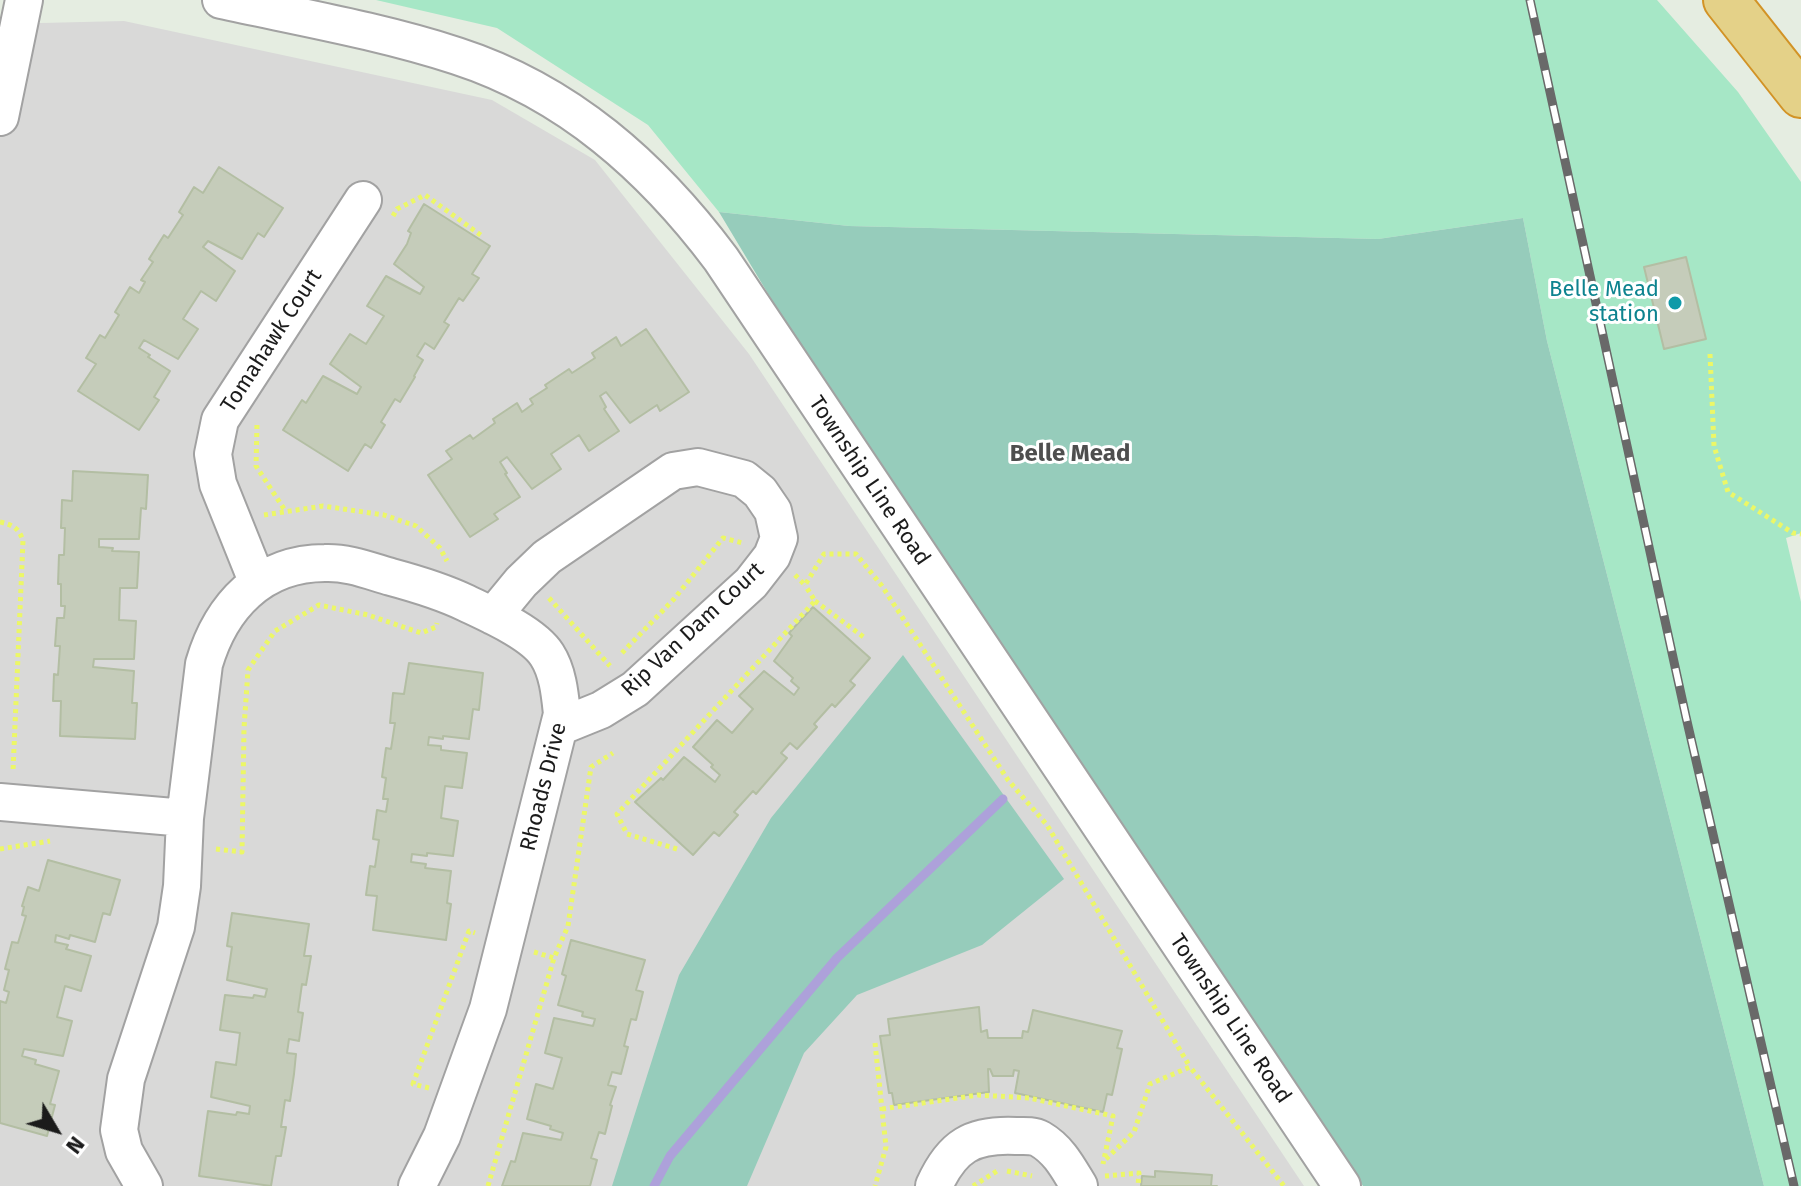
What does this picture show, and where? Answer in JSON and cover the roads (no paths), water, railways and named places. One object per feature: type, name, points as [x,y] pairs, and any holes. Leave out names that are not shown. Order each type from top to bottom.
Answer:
[{"type":"highway","points":[[1726,0],[1801,95]]},
{"type":"street","points":[[0,117],[24,0]]},
{"type":"street","name":"Township Line Road","points":[[221,0],[411,42],[459,56],[509,76],[606,136],[644,168],[687,212],[1342,1186]]},
{"type":"street","name":"Tomahawk Court","points":[[257,581],[218,484],[213,454],[220,420],[376,211]]},
{"type":"street","name":"Rip Van Dam Court","points":[[493,616],[547,557],[673,471],[698,467],[744,479],[760,492],[773,511],[779,538],[772,556],[751,583],[635,689],[601,710],[559,727]]},
{"type":"street","name":"Rhoads Drive","points":[[144,1186],[124,1151],[119,1130],[126,1079],[176,927],[182,886],[185,818],[204,664],[210,642],[240,596],[257,581],[281,570],[325,562],[356,567],[439,590],[493,616],[534,642],[547,655],[560,688],[562,714],[488,1009],[442,1136],[417,1186]]},
{"type":"street","points":[[7,788],[185,818]]},
{"type":"street","points":[[934,1186],[943,1165],[969,1140],[996,1135],[1037,1137],[1088,1181]]},
{"type":"waterway","points":[[654,1186],[670,1156],[837,958],[1003,799]]},
{"type":"railway","points":[[1530,0],[1686,717],[1794,1186]]},
{"type":"place","name":"Belle Mead station","points":[[1675,303]]},
{"type":"district","name":"Belle Mead","points":[[1070,454]]}]
